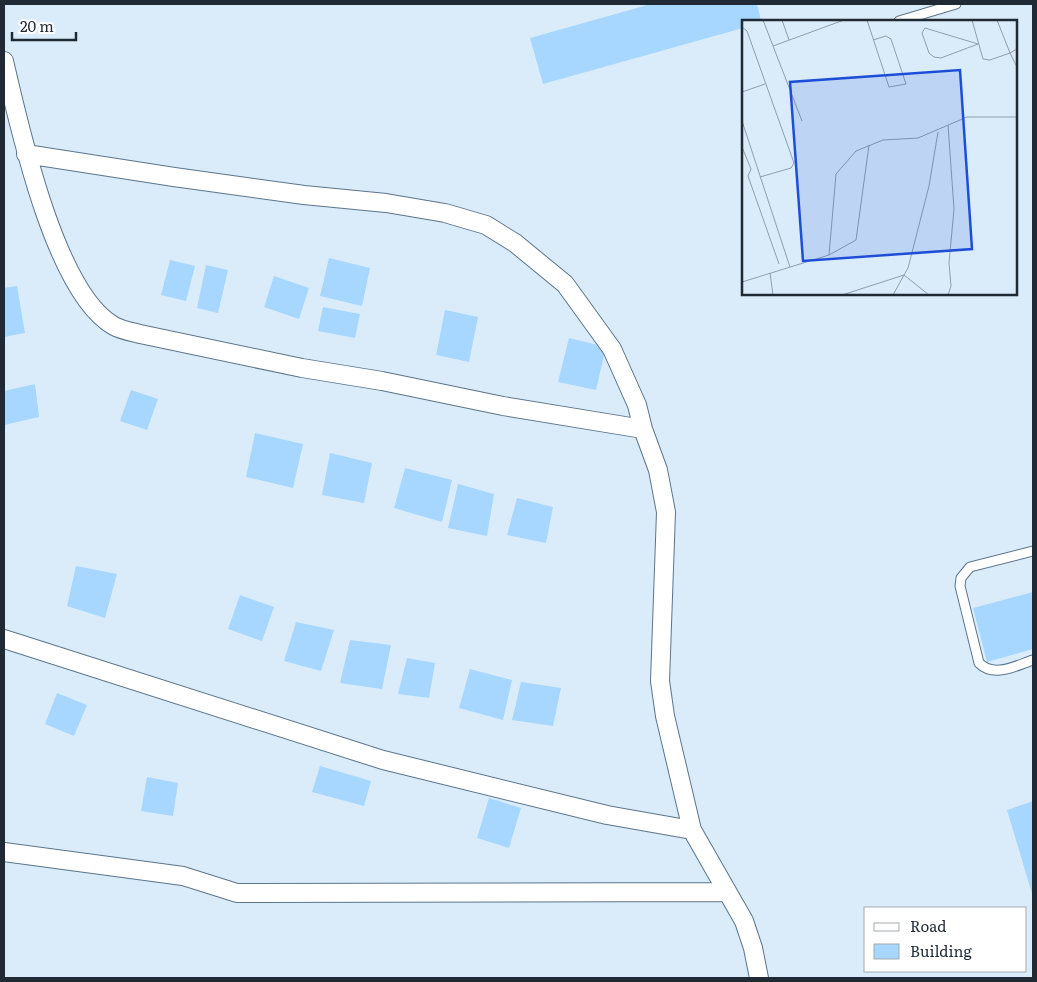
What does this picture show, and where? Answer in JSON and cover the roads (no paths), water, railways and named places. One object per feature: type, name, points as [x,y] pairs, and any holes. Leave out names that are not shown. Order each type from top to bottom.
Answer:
[{"type":"street","points":[[4,61],[26,154],[54,238],[80,290],[97,312],[114,326],[140,334],[302,368],[382,381],[503,406],[643,429]]},
{"type":"street","points":[[26,154],[285,192],[386,203],[445,213],[486,225],[515,243],[565,284],[612,349],[637,405],[643,429],[658,470],[666,512],[660,681],[665,716],[692,830],[744,921],[753,948],[759,978]]},
{"type":"street","points":[[4,639],[383,760],[606,815],[692,830]]},
{"type":"street","points":[[4,852],[183,876],[237,893],[727,892]]},
{"type":"lane","points":[[902,20],[956,4]]},
{"type":"lane","points":[[1033,551],[970,567],[961,578],[960,586],[979,663],[985,669],[995,672],[1033,660]]}]
